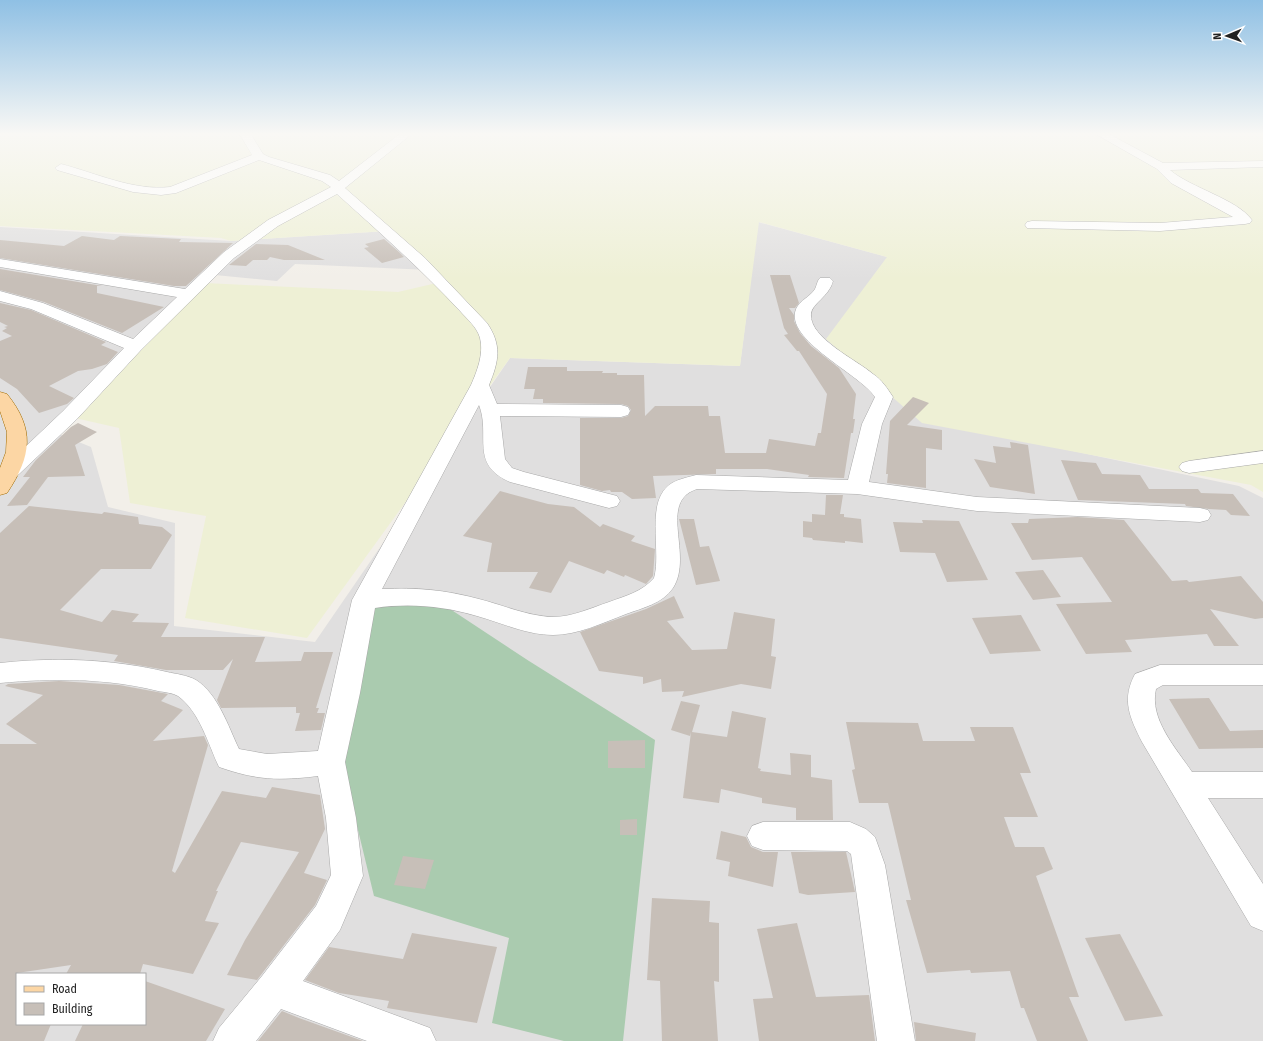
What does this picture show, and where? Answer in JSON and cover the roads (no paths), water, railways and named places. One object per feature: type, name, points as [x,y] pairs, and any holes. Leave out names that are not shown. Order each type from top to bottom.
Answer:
[{"type":"main road","points":[[0,398],[12,415],[18,442],[5,480]]},
{"type":"street","points":[[110,182],[141,190],[160,192],[172,190],[194,182]]},
{"type":"street","points":[[232,1041],[275,989],[328,918],[347,876],[341,818],[330,762],[346,693],[364,600],[480,385],[489,359],[487,337],[482,326],[443,284],[332,182]]},
{"type":"street","points":[[5,480],[70,415],[135,346],[229,255],[258,232],[338,188],[346,182]]},
{"type":"street","points":[[1032,225],[1068,223],[1125,227],[1162,227],[1245,220],[1181,182]]},
{"type":"street","points":[[0,263],[189,294]]},
{"type":"street","points":[[825,281],[824,291],[804,309],[803,314],[805,327],[820,343],[870,380],[884,397],[872,424],[857,487]]},
{"type":"street","points":[[0,296],[26,302],[135,346]]},
{"type":"street","points":[[480,385],[490,410],[496,459],[499,467],[505,472],[609,501]]},
{"type":"street","points":[[490,410],[621,411]]},
{"type":"street","points":[[1189,467],[1263,457]]},
{"type":"street","points":[[364,600],[399,596],[426,596],[441,598],[554,626],[569,623],[640,600],[658,589],[666,580],[669,570],[668,505],[670,496],[685,484],[712,481],[857,487],[970,503],[1200,515]]},
{"type":"street","points":[[0,673],[47,669],[100,672],[156,679],[186,688],[208,712],[229,758],[246,765],[279,768],[330,762]]},
{"type":"street","points":[[1263,674],[1160,675],[1144,682],[1139,695],[1141,713],[1263,914]]},
{"type":"street","points":[[1184,785],[1263,786]]},
{"type":"street","points":[[764,836],[850,837],[860,840],[865,847],[896,1041]]},
{"type":"street","points":[[275,989],[417,1041]]}]
